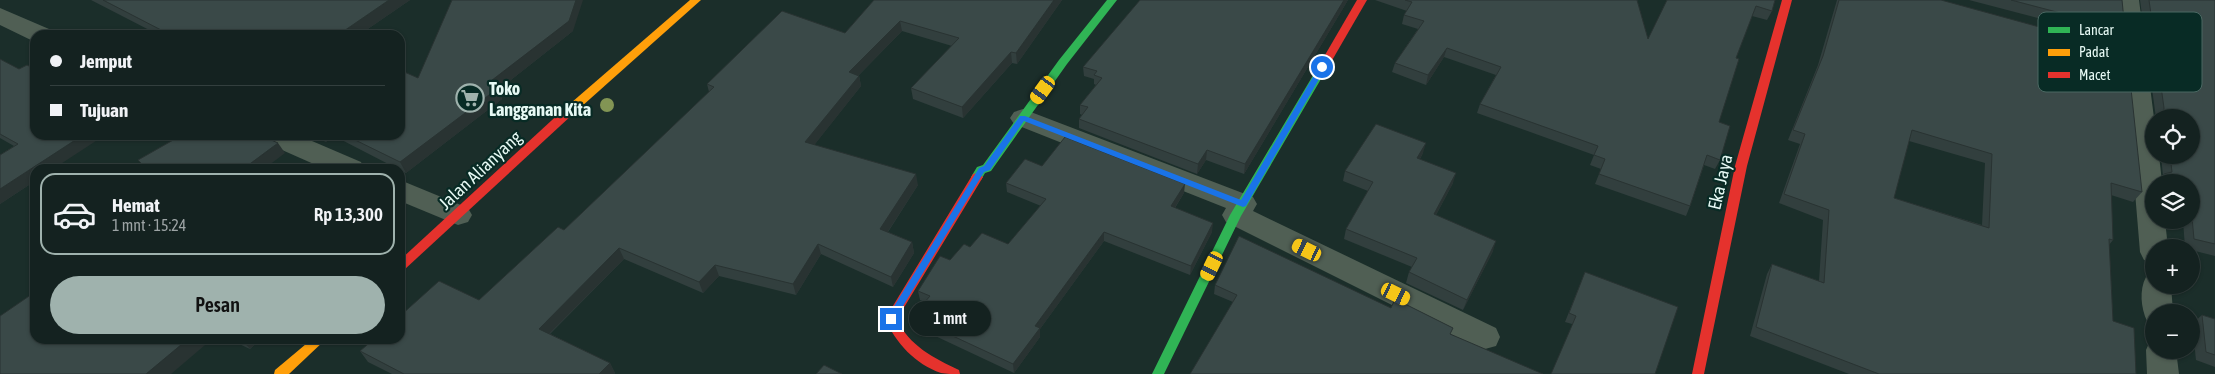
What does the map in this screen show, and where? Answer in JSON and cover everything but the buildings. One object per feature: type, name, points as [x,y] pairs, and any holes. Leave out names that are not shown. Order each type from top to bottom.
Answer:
[{"type":"street","name":"Jalan Alianyang","points":[[405,263],[587,94],[696,0]]},
{"type":"street","points":[[954,374],[911,351],[902,343],[893,329],[891,319],[981,170],[987,168],[1022,118],[1112,0]]},
{"type":"street","points":[[1165,372],[1240,210],[1362,0]]},
{"type":"street","name":"Eka Jaya","points":[[1698,374],[1741,166],[1787,0]]},
{"type":"street","points":[[0,16],[30,30]]},
{"type":"street","points":[[2132,92],[2148,180],[2153,239]]},
{"type":"street","points":[[1022,118],[1240,210],[1485,337]]},
{"type":"street","points":[[284,140],[340,164]]},
{"type":"street","points":[[405,192],[458,215]]},
{"type":"street","points":[[280,374],[314,344]]},
{"type":"street","points":[[2162,359],[2163,374]]},
{"type":"traffic: fast","points":[[977,177],[981,170],[987,168],[1063,62],[1112,0]]},
{"type":"traffic: fast","points":[[1158,374],[1236,215],[1323,67]]},
{"type":"traffic: slow","points":[[568,112],[696,0]]},
{"type":"traffic: slow","points":[[280,374],[314,344]]},
{"type":"traffic: jam","points":[[1323,67],[1362,0]]},
{"type":"traffic: jam","points":[[1698,374],[1741,166],[1787,0]]},
{"type":"traffic: jam","points":[[405,262],[568,112]]},
{"type":"traffic: jam","points":[[954,374],[925,358],[909,346],[891,319],[977,177]]},
{"type":"place","name":"Toko Langganan Kita","points":[[470,98]]},
{"type":"route","points":[[891,319],[981,170],[987,168],[1022,118],[1243,204],[1322,67]]}]
